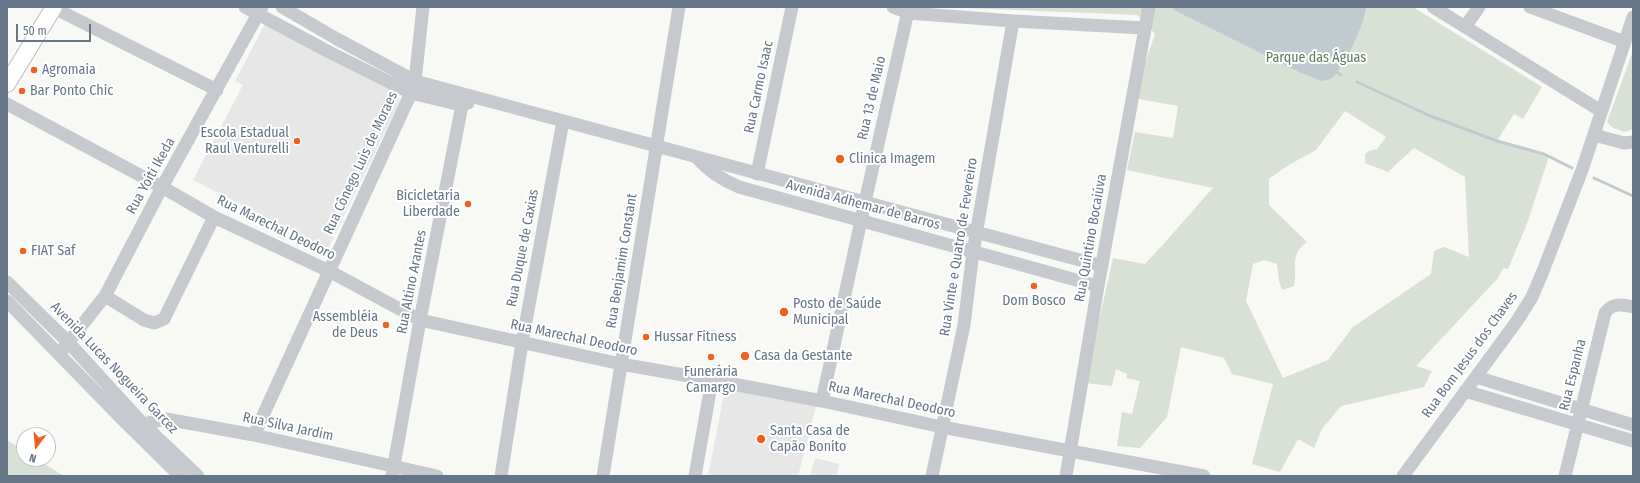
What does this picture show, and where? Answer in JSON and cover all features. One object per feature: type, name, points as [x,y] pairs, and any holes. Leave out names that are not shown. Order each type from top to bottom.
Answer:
[{"type":"main road","points":[[7,84],[53,7]]},
{"type":"street","points":[[53,7],[217,90]]},
{"type":"street","points":[[245,7],[260,11],[329,52],[413,87],[462,100]]},
{"type":"street","points":[[282,7],[337,39],[413,87]]},
{"type":"street","name":"Rua Cônego Luis de Moraes","points":[[254,436],[413,87],[423,7]]},
{"type":"street","name":"Rua Benjamim Constant","points":[[603,476],[679,7]]},
{"type":"street","name":"Rua Carmo Isaac","points":[[757,174],[792,7]]},
{"type":"street","points":[[893,7],[1013,21],[1145,28]]},
{"type":"street","name":"Rua Quintino Bocaiúva","points":[[1066,476],[1098,286],[1149,7]]},
{"type":"street","points":[[1433,7],[1601,111]]},
{"type":"street","points":[[1465,27],[1479,7]]},
{"type":"street","points":[[1530,7],[1626,42]]},
{"type":"street","name":"Rua 13 de Maio","points":[[822,401],[865,202],[909,10]]},
{"type":"street","name":"Rua Yoiti Ikeda","points":[[59,354],[105,296],[162,187],[260,11]]},
{"type":"street","name":"Rua Bom Jesus dos Chaves","points":[[1403,476],[1517,321],[1532,297],[1582,170],[1601,111],[1626,42],[1633,17]]},
{"type":"street","name":"Rua Vinte e Quatro de Fevereiro","points":[[932,476],[964,326],[973,252],[1013,21]]},
{"type":"street","points":[[329,52],[337,39]]},
{"type":"street","name":"Avenida Adhemar de Barros","points":[[462,100],[479,99],[1102,266]]},
{"type":"street","name":"Rua Altino Arantes","points":[[393,472],[462,100]]},
{"type":"street","name":"Rua Marechal Deodoro","points":[[7,104],[162,187],[214,217],[329,271],[420,320],[522,344],[621,364],[822,401],[942,427],[1070,450],[1159,471],[1204,476]]},
{"type":"street","name":"Rua Duque de Caxias","points":[[501,476],[522,344],[563,121]]},
{"type":"street","points":[[1594,134],[1620,142],[1633,142]]},
{"type":"street","name":"Avenida Adhemar de Barros","points":[[696,157],[710,172],[722,180],[739,187],[1098,286]]},
{"type":"street","points":[[105,296],[144,320],[154,323],[164,319],[214,217]]},
{"type":"street","name":"Avenida Lucas Nogueira Garcez","points":[[7,282],[69,343],[180,476]]},
{"type":"street","name":"Avenida Lucas Nogueira Garcez","points":[[7,301],[59,354],[138,426],[198,476]]},
{"type":"street","name":"Rua Espanha","points":[[1565,476],[1605,313],[1609,307],[1616,305],[1633,307]]},
{"type":"street","points":[[1476,377],[1633,425]]},
{"type":"street","points":[[695,476],[712,380]]},
{"type":"street","points":[[1466,391],[1633,441]]},
{"type":"street","name":"Rua Silva Jardim","points":[[138,426],[166,419],[254,436],[393,472],[437,476]]},
{"type":"shaded area","points":[[1171,7],[1366,7],[1358,33],[1343,63],[1333,77],[1322,81],[1299,72],[1174,10]]},
{"type":"shaded area","name":"Escola Estadual Raul Venturelli","points":[[266,22],[397,93],[400,101],[328,249],[193,180],[243,85],[235,81]]},
{"type":"shaded area","name":"Santa Casa de Capão Bonito","points":[[726,384],[817,403],[798,476],[708,476]]},
{"type":"shaded area","points":[[815,458],[839,464],[836,476],[810,476]]},
{"type":"green space","name":"Parque das Águas","points":[[941,7],[1413,7],[1542,87],[1523,119],[1514,114],[1497,141],[1549,156],[1528,221],[1508,269],[1503,268],[1498,278],[1416,366],[1432,371],[1424,387],[1341,406],[1322,429],[1314,448],[1298,439],[1280,472],[1252,464],[1273,384],[1232,374],[1224,358],[1181,347],[1167,417],[1140,448],[1117,446],[1122,412],[1132,414],[1140,381],[1126,378],[1127,374],[1116,369],[1112,386],[1085,383],[1113,258],[1145,264],[1213,188],[1127,170],[1135,132],[1173,138],[1178,106],[1133,98],[1155,34],[1137,15]],"holes":[[[1345,111],[1386,137],[1377,149],[1369,151],[1365,154],[1365,163],[1388,172],[1414,148],[1465,177],[1469,257],[1444,247],[1434,251],[1431,274],[1353,327],[1328,360],[1283,378],[1246,301],[1253,264],[1264,260],[1277,264],[1279,281],[1282,290],[1294,286],[1296,255],[1307,242],[1269,205],[1269,179],[1287,166],[1316,150]]]},
{"type":"green space","points":[[1633,51],[1633,129],[1624,132],[1613,128],[1607,122]]},
{"type":"green space","points":[[7,440],[16,446],[16,467],[50,467],[64,476],[7,476]]},
{"type":"waterway","points":[[1334,71],[1341,75]]},
{"type":"waterway","points":[[1357,82],[1428,115],[1497,141],[1544,154],[1572,168]]},
{"type":"waterway","points":[[1594,178],[1633,196]]},
{"type":"place","name":"Agromaia","points":[[34,70]]},
{"type":"place","name":"Bar Ponto Chic","points":[[22,91]]},
{"type":"place","name":"Escola Estadual Raul Venturelli","points":[[297,141]]},
{"type":"place","name":"Clinica Imagem","points":[[840,159]]},
{"type":"place","name":"Bicicletaria Liberdade","points":[[468,204]]},
{"type":"place","name":"FIAT Saf","points":[[23,251]]},
{"type":"place","name":"Dom Bosco","points":[[1034,286]]},
{"type":"place","name":"Posto de Saúde Municipal","points":[[784,312]]},
{"type":"place","name":"Assembléia de Deus","points":[[386,325]]},
{"type":"place","name":"Hussar Fitness","points":[[646,337]]},
{"type":"place","name":"Casa da Gestante","points":[[745,356]]},
{"type":"place","name":"Funerária Camargo","points":[[711,357]]},
{"type":"place","name":"Santa Casa de Capão Bonito","points":[[761,439]]}]
